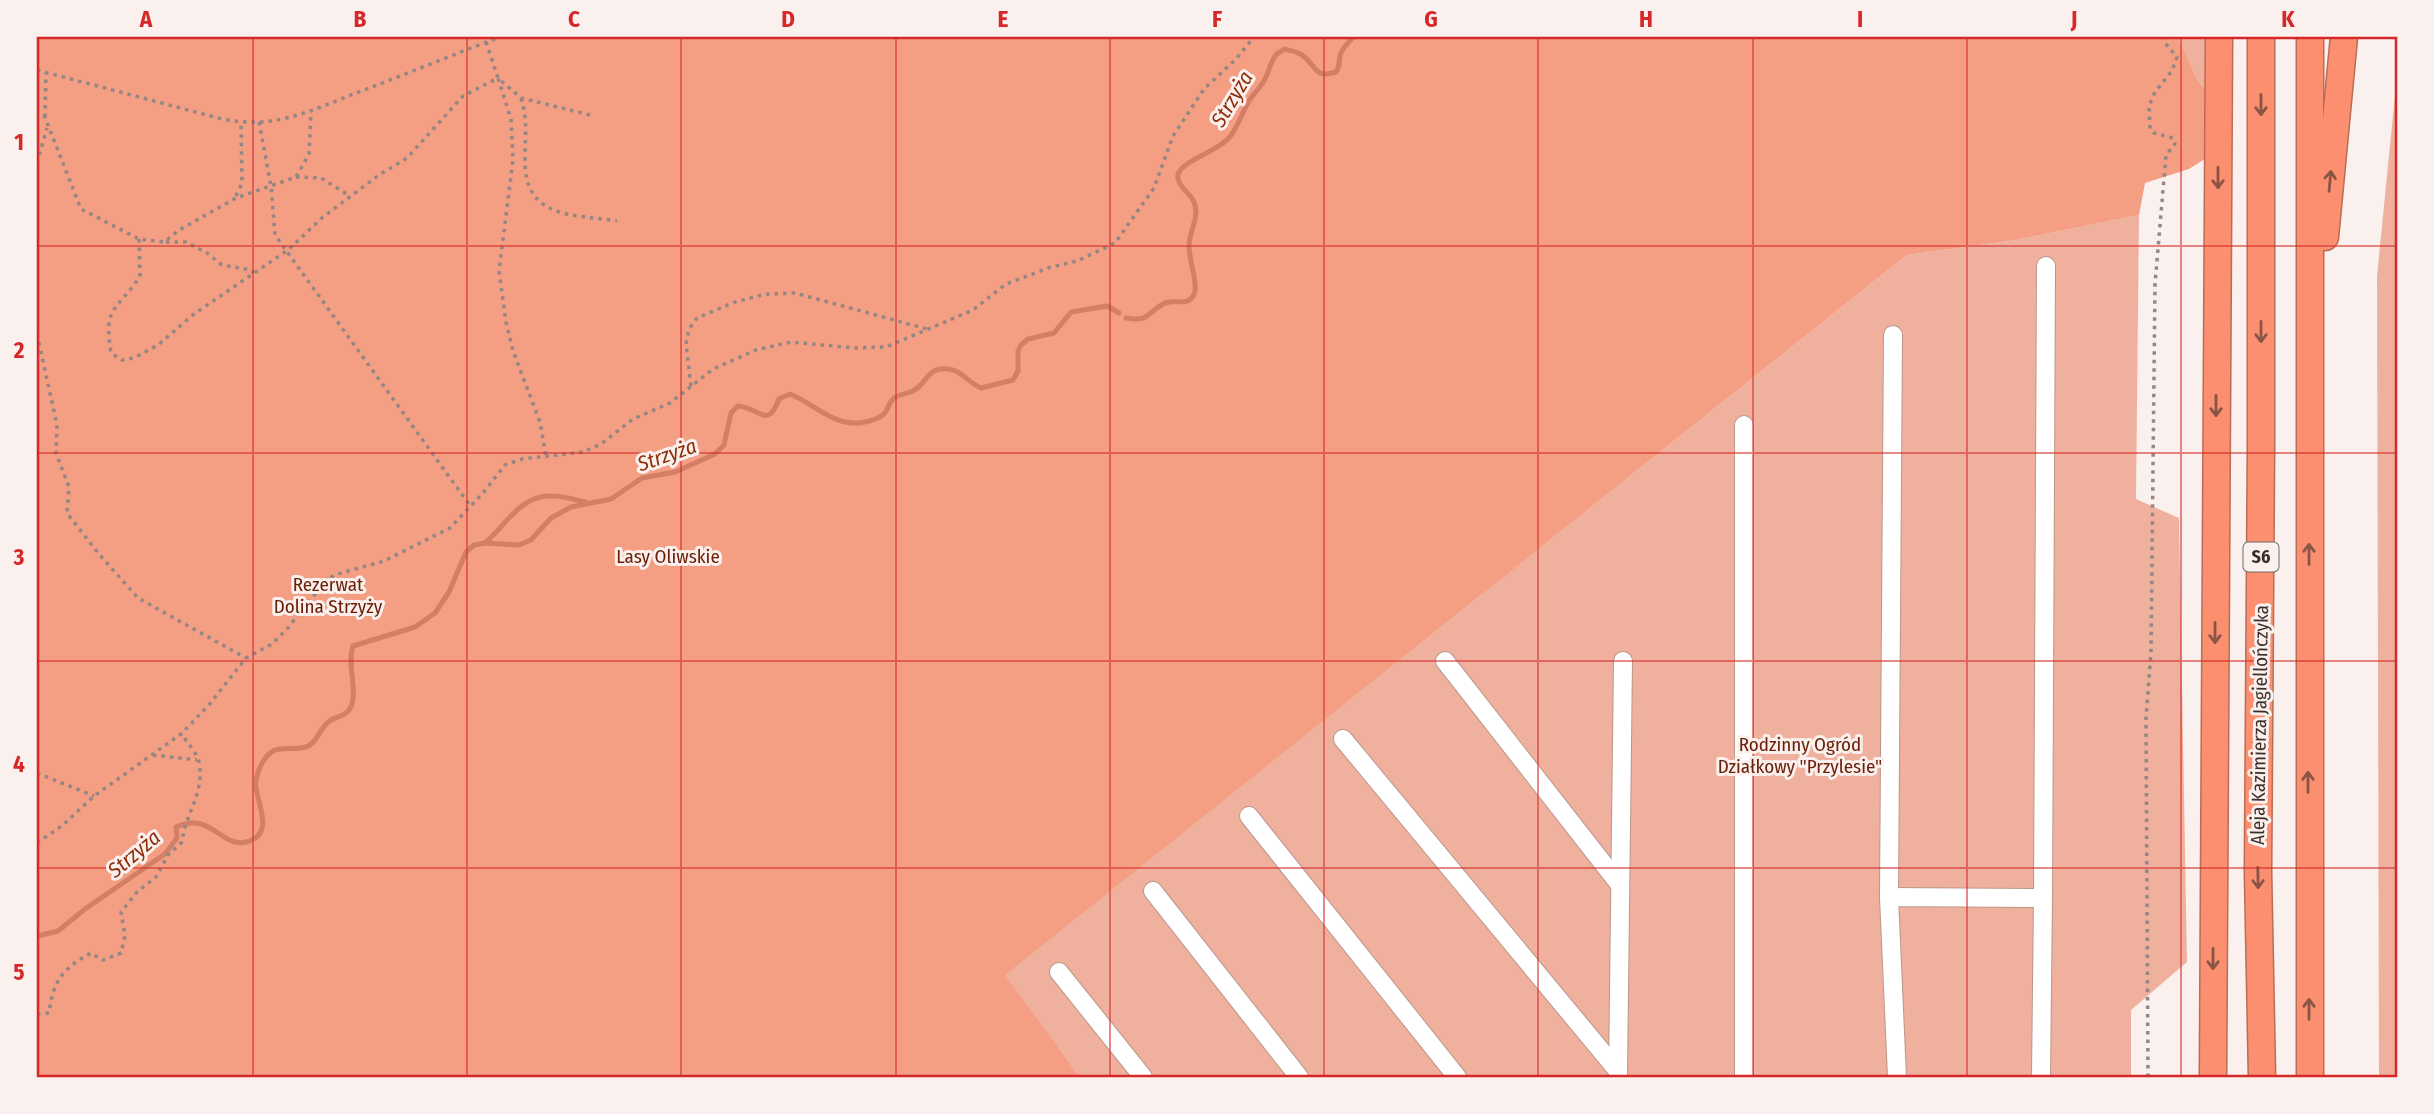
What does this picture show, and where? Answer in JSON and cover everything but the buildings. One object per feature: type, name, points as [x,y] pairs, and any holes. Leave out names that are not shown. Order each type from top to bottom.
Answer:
[{"type":"highway","points":[[2213,1077],[2219,37]]},
{"type":"highway","name":"Aleja Kazimierza Jagiellończyka","points":[[2261,37],[2258,872],[2262,1077]]},
{"type":"highway","points":[[2310,37],[2310,1077]]},
{"type":"highway","points":[[2309,395],[2344,37]]},
{"type":"lane","points":[[2041,1077],[2046,266]]},
{"type":"lane","points":[[1893,335],[1889,897],[1897,1077]]},
{"type":"lane","points":[[1744,425],[1744,1077]]},
{"type":"lane","points":[[1445,661],[1620,885]]},
{"type":"lane","points":[[1618,1074],[1623,661]]},
{"type":"lane","points":[[1343,739],[1618,1074]]},
{"type":"lane","points":[[1249,816],[1457,1077]]},
{"type":"lane","points":[[1153,891],[1299,1077]]},
{"type":"lane","points":[[1889,897],[2043,898]]},
{"type":"lane","points":[[1059,972],[1143,1077]]},
{"type":"path","points":[[37,70],[241,123],[259,122],[288,119],[312,112],[500,37]]},
{"type":"path","points":[[37,843],[63,825],[94,796],[181,734],[208,706],[246,658],[272,644],[324,583],[334,575],[384,561],[450,528],[505,465],[522,459],[583,452],[601,444],[633,419],[670,403],[713,369],[756,350],[791,342],[854,348],[886,346],[973,310],[1006,284],[1048,268],[1077,261],[1115,243],[1154,188],[1173,136],[1204,89],[1236,59],[1254,37]]},
{"type":"path","points":[[2148,1077],[2146,718],[2151,652],[2155,284],[2166,155],[2175,144],[2173,138],[2154,133],[2150,129],[2149,106],[2155,92],[2172,71],[2176,57],[2165,43],[2166,37]]},
{"type":"path","points":[[486,42],[511,119],[513,160],[499,271],[506,322],[513,351],[540,422],[547,456]]},
{"type":"path","points":[[37,163],[47,130],[44,115],[46,73]]},
{"type":"path","points":[[498,78],[521,98],[594,116]]},
{"type":"path","points":[[139,239],[140,276],[109,313],[107,331],[111,353],[122,360],[134,358],[158,345],[194,314],[288,250],[323,216],[407,158],[463,96],[498,78]]},
{"type":"path","points":[[521,98],[527,118],[524,174],[536,200],[552,211],[617,222]]},
{"type":"path","points":[[296,177],[309,154],[312,112]]},
{"type":"path","points":[[44,115],[81,209],[139,239],[186,242],[222,265],[255,273]]},
{"type":"path","points":[[259,122],[271,186],[275,235],[471,507]]},
{"type":"path","points":[[236,198],[242,183],[241,123]]},
{"type":"path","points":[[164,242],[179,230],[236,198],[296,177],[321,178],[351,196]]},
{"type":"path","points":[[691,386],[686,344],[689,329],[697,318],[735,302],[766,294],[795,293],[929,330]]},
{"type":"path","points":[[37,334],[57,425],[56,453],[69,487],[67,513],[97,553],[138,598],[246,658]]},
{"type":"path","points":[[37,1014],[49,1013],[59,978],[71,964],[91,953],[103,960],[121,953],[125,936],[121,912],[136,892],[156,877],[168,855],[182,842],[184,823],[198,798],[199,760],[181,734]]},
{"type":"path","points":[[150,755],[199,760]]},
{"type":"path","points":[[37,773],[94,796]]},
{"type":"green space","name":"Lasy Oliwskie","points":[[37,37],[2178,37],[2198,81],[2209,92],[2208,157],[2189,169],[2145,183],[2139,215],[2016,240],[1907,255],[1005,975],[1080,1077],[37,1077]]},
{"type":"green space","name":"Lasy Oliwskie","points":[[2164,37],[1875,188],[1526,559],[1907,255],[2016,240],[2139,215],[2136,499],[2179,518],[2187,962],[2131,1010],[2131,1077],[1080,1077],[1004,975],[1481,595],[37,1077],[37,231]]},
{"type":"green space","points":[[2178,37],[2208,37],[2209,92],[2198,81]]},
{"type":"green space","points":[[2397,75],[2397,1077],[2379,1077],[2377,276]]},
{"type":"waterway","name":"Strzyża","points":[[1126,318],[1144,318],[1167,302],[1187,301],[1195,292],[1189,244],[1196,207],[1179,182],[1178,175],[1181,170],[1219,146],[1232,134],[1278,53],[1285,49],[1298,53],[1320,73],[1329,74],[1336,72],[1342,50],[1353,37]]},
{"type":"waterway","name":"Strzyża","points":[[37,936],[58,931],[165,854],[177,838],[176,827],[198,823],[229,840],[246,842],[255,838],[260,833],[263,819],[256,785],[257,777],[265,759],[275,750],[310,745],[327,723],[349,710],[353,696],[353,646],[415,627],[435,613],[449,592],[466,552],[474,545],[519,545],[531,540],[551,518],[571,507],[611,499],[642,478],[675,472],[715,454],[724,445],[731,413],[738,406],[767,415],[775,408],[779,399],[790,394],[840,421],[866,422],[882,415],[897,396],[918,388],[935,370],[953,370],[981,388],[1013,380],[1018,371],[1018,351],[1028,339],[1054,333],[1071,312],[1107,306],[1119,313]]},
{"type":"waterway","points":[[486,542],[515,512],[532,500],[553,496],[586,502]]},
{"type":"park label","name":"Rezerwat Dolina Strzyży","points":[[328,595]]},
{"type":"park label","name":"Rodzinny Ogród Działkowy \"Przylesie\"","points":[[1800,755]]}]
